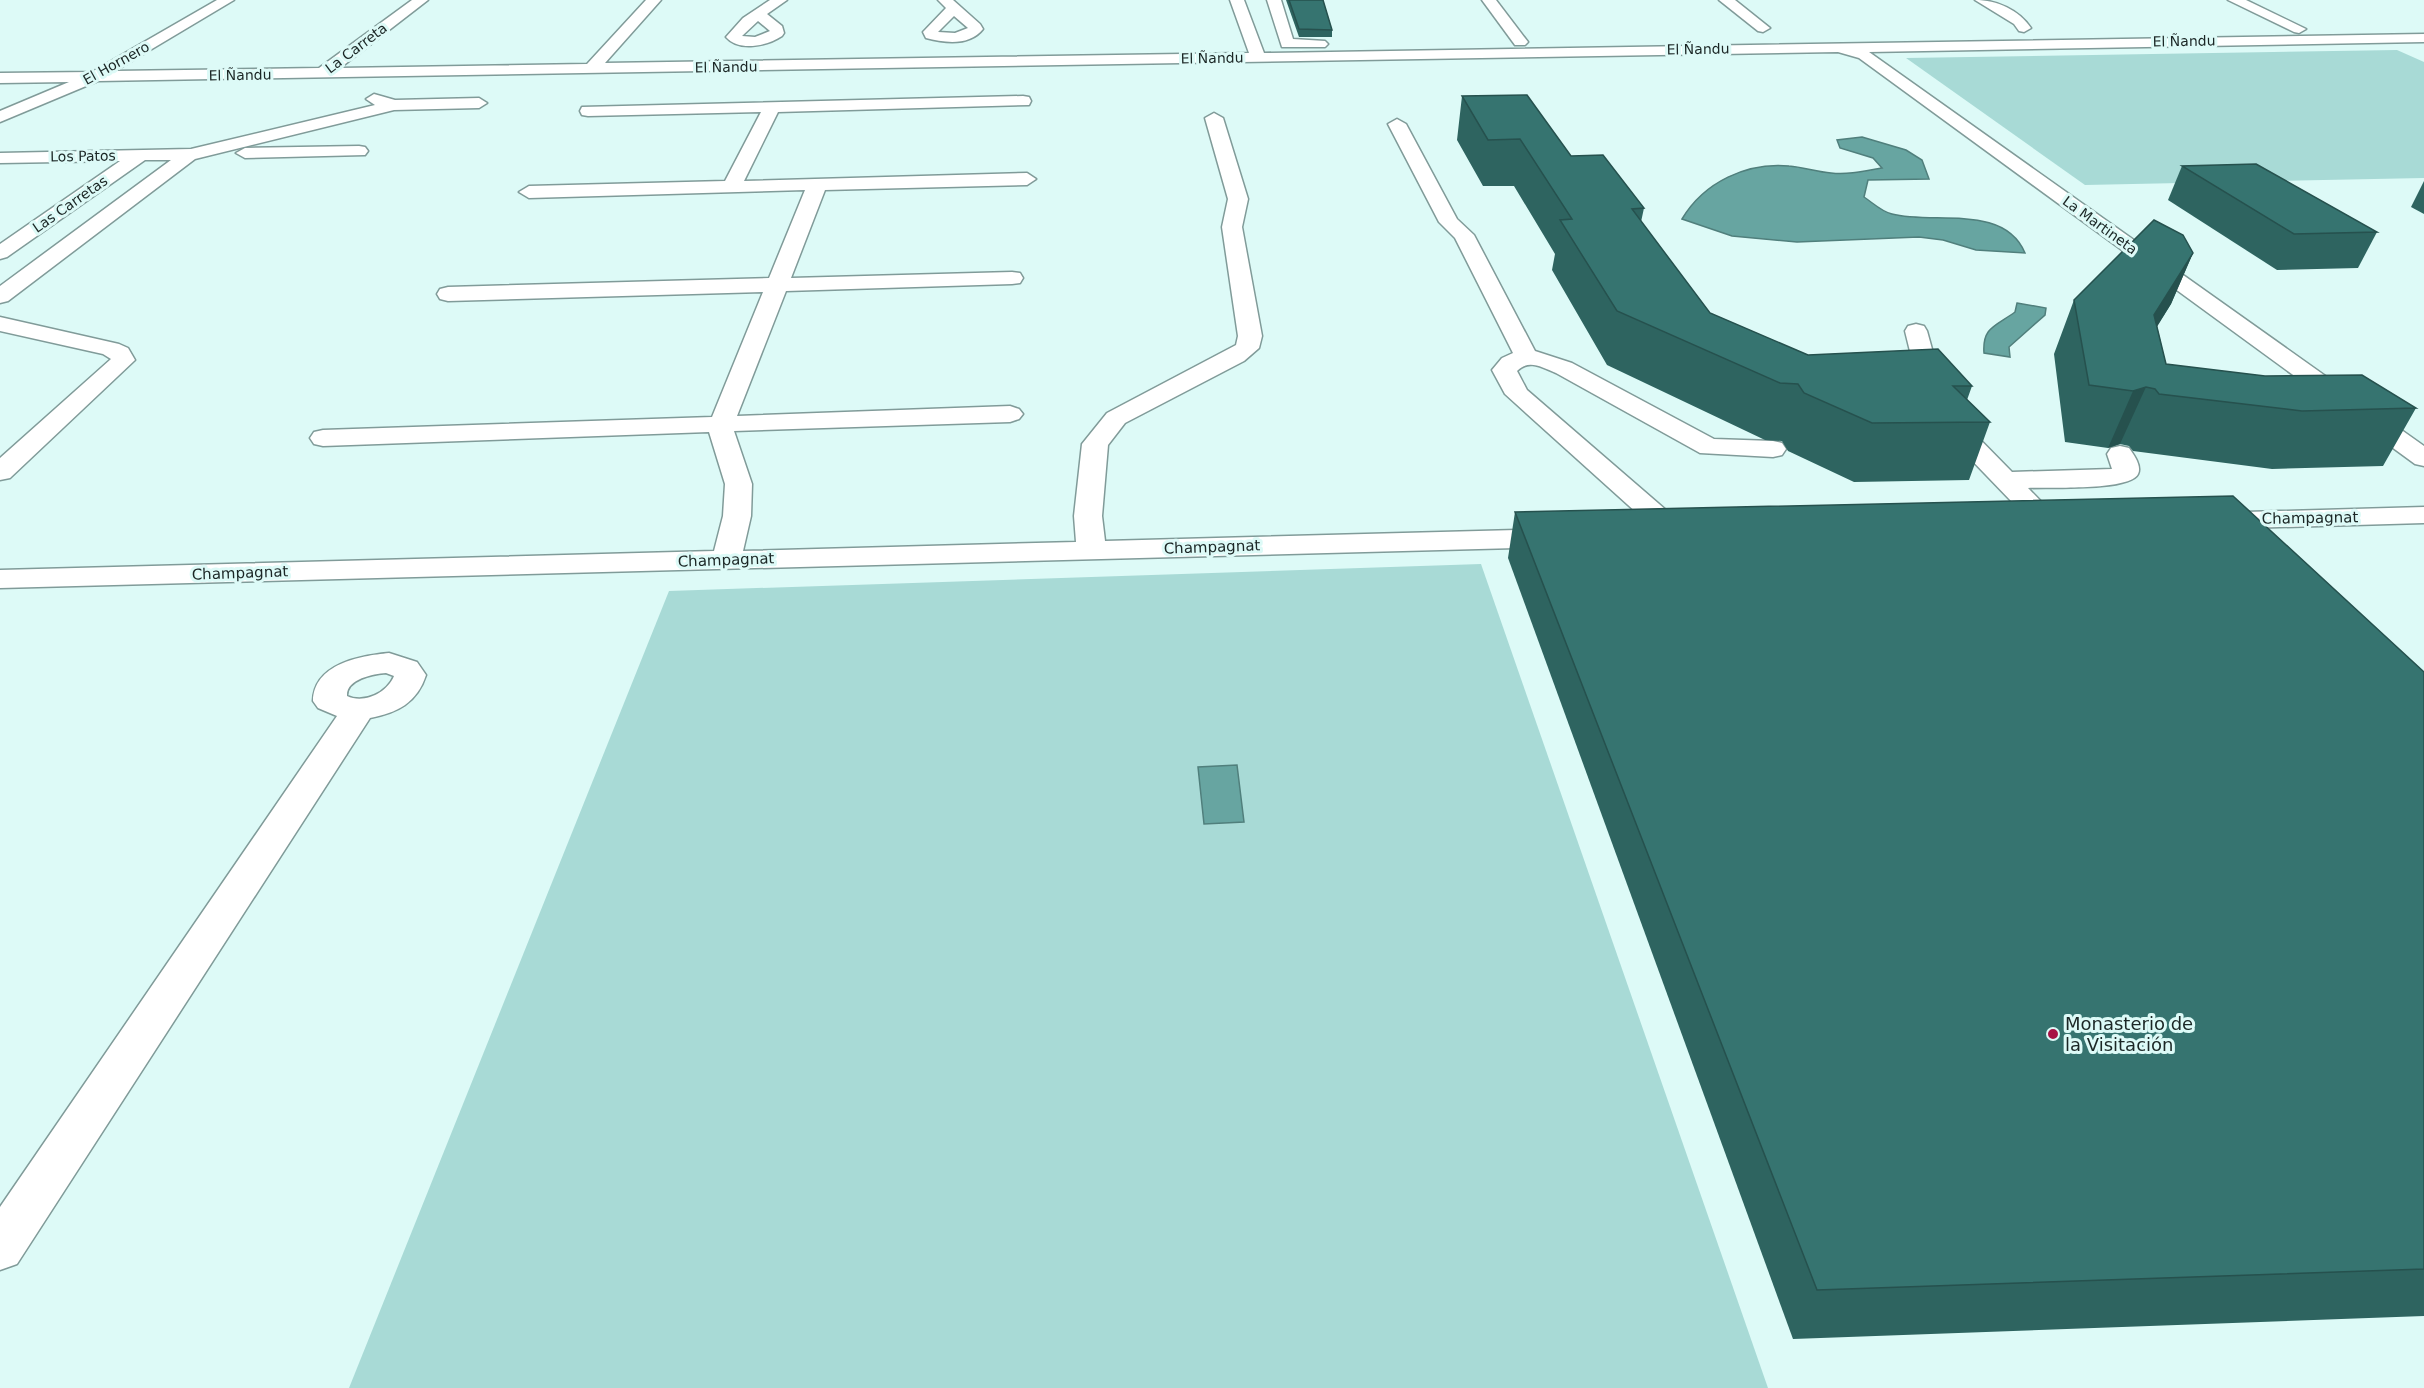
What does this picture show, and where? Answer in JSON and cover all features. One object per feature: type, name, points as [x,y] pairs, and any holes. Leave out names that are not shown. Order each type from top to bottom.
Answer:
[{"type":"street","name":"El Hornero","points":[[0,117],[94,77],[227,0]]},
{"type":"street","name":"La Carreta","points":[[321,74],[421,0]]},
{"type":"street","points":[[591,69],[654,0]]},
{"type":"street","points":[[759,15],[780,0]]},
{"type":"street","points":[[1238,0],[1258,57]]},
{"type":"street","points":[[1274,0],[1287,44],[1520,42],[1774,35],[1768,28],[1726,0]]},
{"type":"street","points":[[1489,0],[1520,42]]},
{"type":"street","points":[[1982,0],[2019,21],[2024,28]]},
{"type":"street","points":[[2235,0],[2299,29]]},
{"type":"street","points":[[1994,25],[2083,34],[2424,28]]},
{"type":"street","points":[[1804,31],[1833,46]]},
{"type":"street","name":"La Martineta","points":[[1846,32],[1864,50],[2424,458]]},
{"type":"street","name":"El Ñandu","points":[[0,78],[1833,46],[1864,50],[2424,38]]},
{"type":"street","points":[[357,98],[394,105],[479,104]]},
{"type":"street","points":[[588,111],[1023,101]]},
{"type":"street","points":[[0,296],[191,154],[394,105]]},
{"type":"street","points":[[730,187],[772,106]]},
{"type":"street","points":[[1091,550],[1088,516],[1095,444],[1104,430],[1116,418],[1236,356],[1247,348],[1250,336],[1232,227],[1238,200],[1214,118]]},
{"type":"street","points":[[1397,124],[1449,222],[1464,235],[1526,356]]},
{"type":"street","points":[[191,154],[359,151]]},
{"type":"street","name":"Los Patos","points":[[0,158],[191,154]]},
{"type":"street","name":"Las Carretas","points":[[0,253],[141,155]]},
{"type":"street","points":[[529,192],[1028,179]]},
{"type":"street","points":[[726,560],[741,492],[737,470],[721,440],[721,425],[817,185]]},
{"type":"street","points":[[448,294],[1012,278]]},
{"type":"street","points":[[0,324],[111,349],[120,353],[123,360],[0,472]]},
{"type":"street","points":[[1916,331],[1934,400],[1947,422],[2008,480],[2062,525],[2015,526]]},
{"type":"street","points":[[1642,536],[1690,535],[1516,394],[1504,370],[1511,360],[1526,356],[1541,358],[1564,368],[1709,447],[1773,449]]},
{"type":"street","points":[[323,438],[1011,414]]},
{"type":"street","points":[[2008,480],[2118,477],[2125,473],[2126,467],[2120,454]]},
{"type":"street","name":"Champagnat","points":[[2190,522],[2424,515]]},
{"type":"street","name":"Champagnat","points":[[0,579],[1582,537]]},
{"type":"street","points":[[0,1248],[359,709]]},
{"type":"shaded area","points":[[2397,50],[2424,62],[2424,178],[2085,185],[1906,58]]},
{"type":"shaded area","points":[[1862,137],[1906,150],[1922,160],[1929,179],[1868,180],[1864,197],[1878,207],[1888,213],[1909,217],[1966,219],[2001,227],[2015,237],[2025,253],[1976,250],[1943,240],[1919,237],[1797,242],[1732,236],[1682,219],[1691,206],[1714,185],[1742,171],[1773,166],[1837,173],[1882,168],[1873,158],[1840,148],[1837,140]]},
{"type":"shaded area","points":[[2017,303],[2046,308],[2045,315],[2009,347],[2010,357],[1984,353],[1985,338],[1988,332],[2015,312]]},
{"type":"shaded area","points":[[1481,564],[1768,1388],[349,1388],[669,591]]},
{"type":"shaded area","points":[[1237,765],[1244,822],[1204,824],[1198,767]]},
{"type":"building","points":[[1289,0],[1323,0],[1332,30],[1299,29]]},
{"type":"building","points":[[1527,95],[1571,156],[1603,155],[1644,208],[1632,209],[1710,313],[1808,355],[1938,349],[1972,386],[1953,386],[1990,422],[1872,423],[1804,393],[1798,384],[1780,383],[1617,311],[1560,220],[1572,219],[1520,139],[1488,140],[1462,96]]},
{"type":"building","points":[[2256,164],[2377,232],[2294,234],[2182,166]]},
{"type":"building","points":[[2154,220],[2183,235],[2193,253],[2154,315],[2166,364],[2265,376],[2362,375],[2416,408],[2302,411],[2159,394],[2155,389],[2146,387],[2133,391],[2089,385],[2074,300]]},
{"type":"building","name":"Monasterio de la Visitación","points":[[2233,496],[2424,672],[2424,1269],[1817,1290],[1515,512]]},
{"type":"place","name":"Monasterio de la Visitación","points":[[2053,1034]]}]
